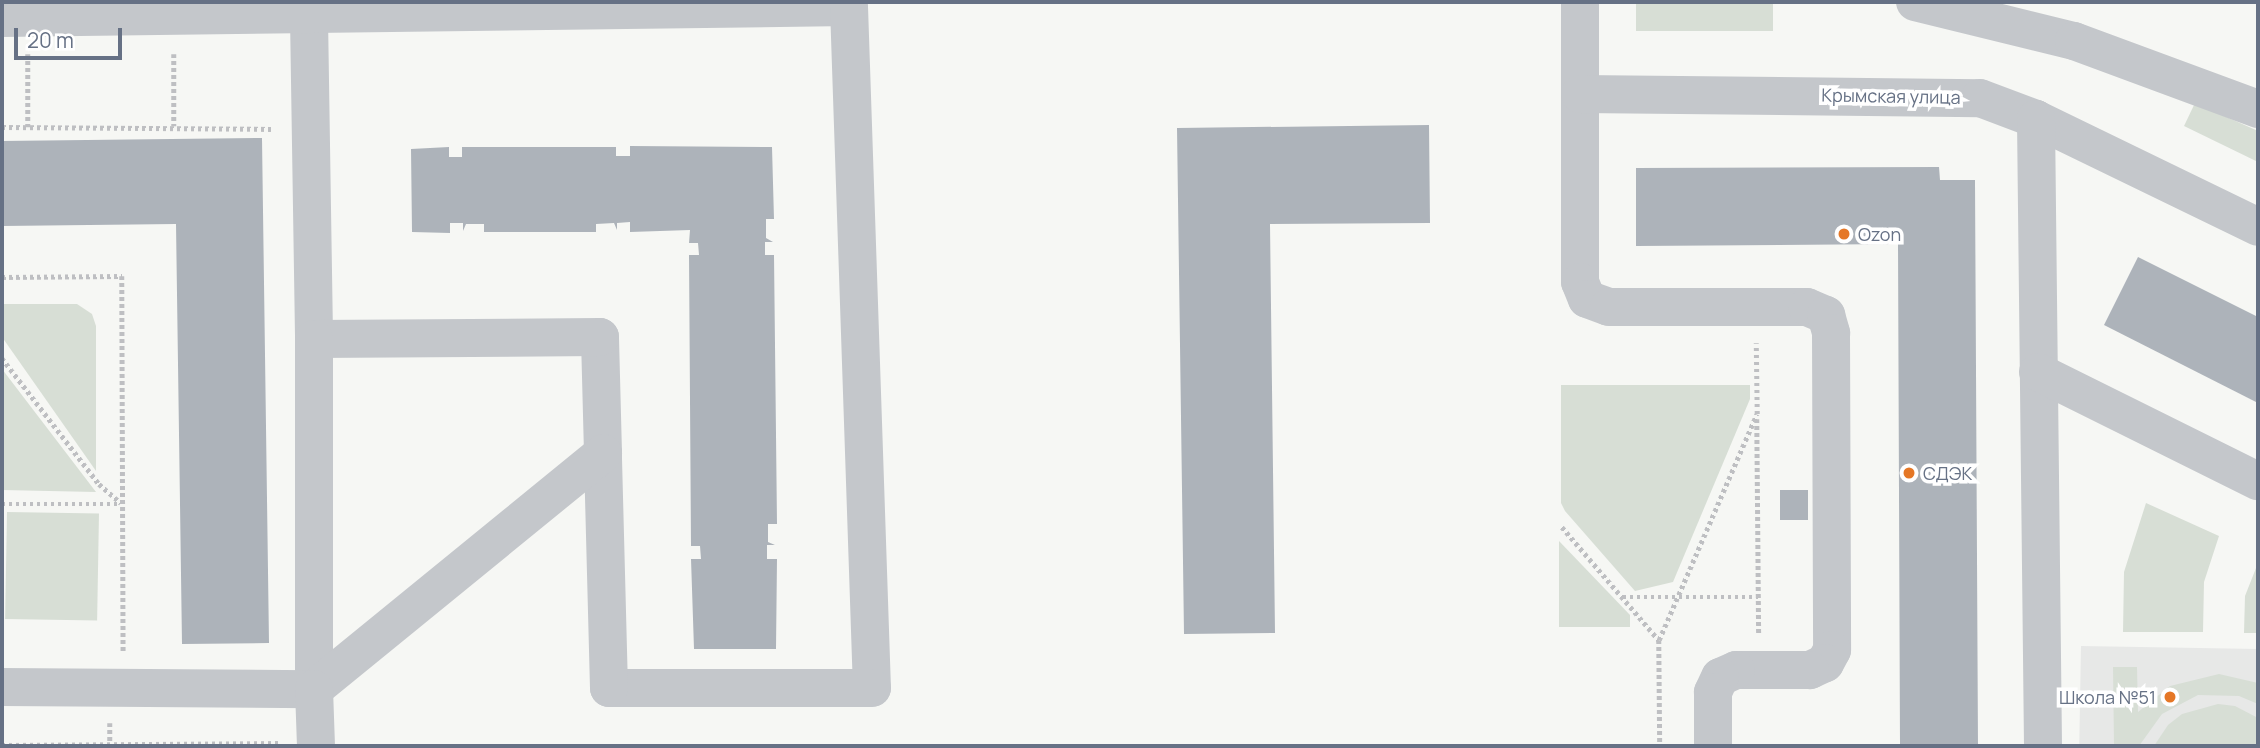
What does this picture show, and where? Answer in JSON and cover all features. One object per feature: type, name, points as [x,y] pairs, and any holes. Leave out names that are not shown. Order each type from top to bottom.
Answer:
[{"type":"street","points":[[1580,2],[1580,282],[1587,299],[1609,307],[1807,307],[1826,315],[1831,333],[1832,650],[1825,663],[1810,670],[1736,670],[1720,677],[1713,692],[1713,746]]},
{"type":"street","points":[[1915,2],[2074,41],[2258,109]]},
{"type":"street","points":[[15,18],[309,17],[849,6],[872,688],[609,688],[600,337],[314,340]]},
{"type":"street","points":[[309,17],[316,745]]},
{"type":"street","name":"Крымская улица","points":[[1580,94],[1966,96],[2036,119],[2258,227]]},
{"type":"street","points":[[2036,119],[2043,746]]},
{"type":"street","points":[[2039,372],[2258,481]]},
{"type":"street","points":[[2,687],[123,664],[314,689],[603,453]]},
{"type":"path","points":[[174,17],[174,127]]},
{"type":"path","points":[[15,18],[28,127]]},
{"type":"path","points":[[2,127],[271,126],[271,140]]},
{"type":"path","points":[[2,276],[122,276],[123,664],[110,706],[110,746]]},
{"type":"path","points":[[1756,307],[1759,670]]},
{"type":"path","points":[[2,358],[99,484],[122,504]]},
{"type":"path","points":[[1660,746],[1659,640],[1757,414]]},
{"type":"path","points":[[2,504],[122,504]]},
{"type":"path","points":[[1562,527],[1659,640]]},
{"type":"path","points":[[1623,597],[1759,597]]},
{"type":"path","points":[[2,745],[316,745]]},
{"type":"shaded area","points":[[1636,2],[1773,2],[1773,31],[1636,31]]},
{"type":"shaded area","points":[[2195,103],[2258,131],[2258,162],[2184,126]]},
{"type":"shaded area","points":[[2,304],[77,304],[92,314],[96,326],[96,471],[2,337]]},
{"type":"shaded area","points":[[2,369],[96,492],[2,490]]},
{"type":"shaded area","points":[[1561,385],[1750,385],[1750,399],[1673,582],[1635,591],[1565,511],[1561,503]]},
{"type":"shaded area","points":[[2146,503],[2219,536],[2204,582],[2203,632],[2123,632],[2124,572]]},
{"type":"shaded area","points":[[7,512],[99,514],[97,621],[5,619]]},
{"type":"shaded area","points":[[1559,541],[1630,615],[1630,627],[1559,627]]},
{"type":"shaded area","points":[[2258,563],[2258,633],[2244,633],[2245,596]]},
{"type":"shaded area","name":"Школа №51","points":[[2081,646],[2258,649],[2256,746],[2079,746]]},
{"type":"shaded area","points":[[2113,667],[2137,667],[2138,712],[2170,686],[2219,674],[2258,683],[2258,704],[2239,696],[2198,695],[2162,714],[2139,746],[2114,746]]},
{"type":"shaded area","points":[[2218,704],[2235,706],[2258,718],[2258,746],[2154,746],[2168,725],[2182,714]]},
{"type":"building","points":[[1429,125],[1430,223],[1270,224],[1275,633],[1184,634],[1177,128]]},
{"type":"building","points":[[262,138],[269,643],[182,644],[176,224],[2,226],[2,141]]},
{"type":"building","points":[[630,146],[772,147],[774,219],[766,219],[766,238],[773,242],[765,242],[765,255],[774,255],[777,524],[768,524],[768,542],[775,545],[767,545],[767,559],[777,559],[776,649],[694,649],[691,559],[701,559],[700,546],[691,546],[689,255],[699,255],[698,243],[689,243],[690,230],[630,232],[630,222],[617,223],[617,230],[614,223],[596,224],[596,232],[484,232],[484,224],[466,224],[463,231],[463,223],[450,223],[450,233],[412,232],[411,149],[449,147],[449,157],[462,157],[462,147],[616,147],[616,156],[630,156]]},
{"type":"building","points":[[1939,167],[1940,180],[1975,180],[1978,746],[1900,746],[1898,244],[1636,246],[1636,168]]},
{"type":"building","points":[[2138,257],[2258,317],[2258,403],[2104,325]]},
{"type":"building","points":[[1780,490],[1808,490],[1808,520],[1780,520]]},
{"type":"place","name":"Ozon","points":[[1844,234]]},
{"type":"place","name":"СДЭК","points":[[1909,473]]},
{"type":"place","name":"Школа №51","points":[[2170,697]]}]
